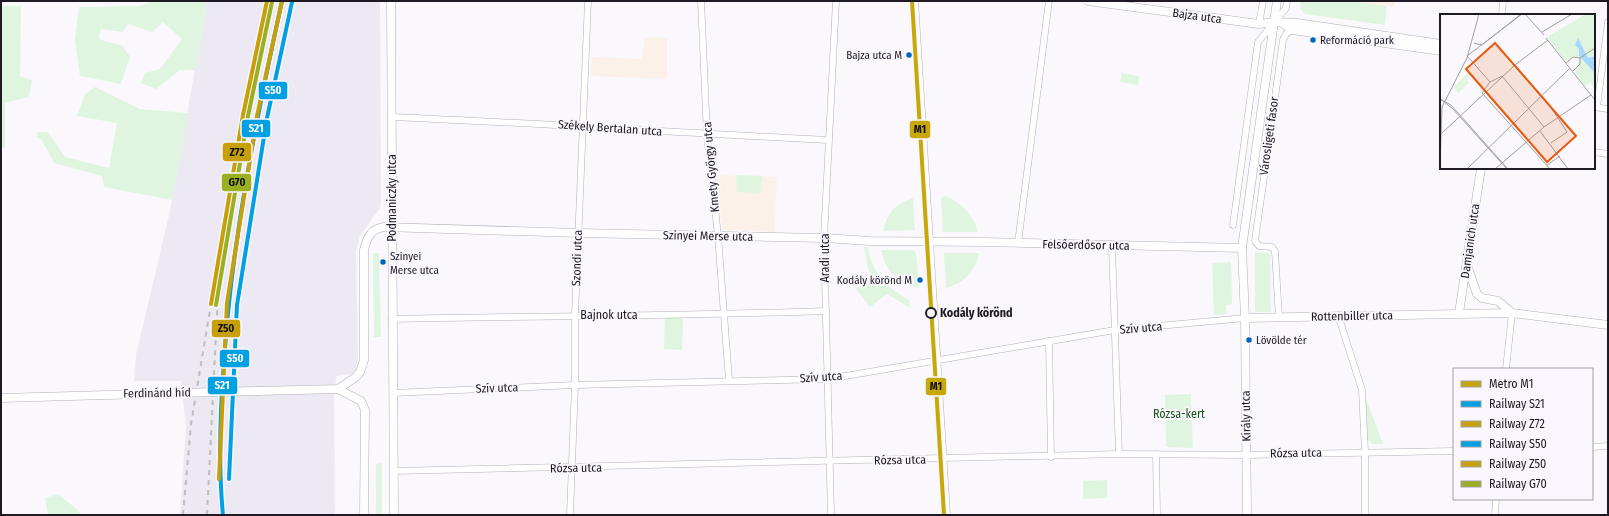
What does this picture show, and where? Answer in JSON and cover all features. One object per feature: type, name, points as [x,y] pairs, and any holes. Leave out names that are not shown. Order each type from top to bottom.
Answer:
[{"type":"street","name":"Podmaniczky utca","points":[[391,1],[394,515]]},
{"type":"street","name":"Szondi utca","points":[[570,515],[575,385],[575,315],[588,1]]},
{"type":"street","name":"Kmety György utca","points":[[701,1],[707,135],[718,236],[729,380]]},
{"type":"street","name":"Aradi utca","points":[[831,515],[824,238],[836,1]]},
{"type":"street","points":[[914,1],[946,515]]},
{"type":"street","points":[[1018,243],[1049,1]]},
{"type":"street","name":"Bajza utca","points":[[1088,1],[1259,24],[1279,22],[1297,23],[1440,44]]},
{"type":"street","points":[[1259,24],[1263,1]]},
{"type":"street","name":"Városligeti fasor","points":[[1242,248],[1279,22],[1277,1]]},
{"type":"street","name":"Városligeti fasor","points":[[1233,225],[1258,42],[1279,22],[1286,8],[1287,1]]},
{"type":"street","points":[[1502,14],[1503,1]]},
{"type":"street","points":[[1279,22],[1292,30],[1440,51]]},
{"type":"street","points":[[1608,22],[1595,107],[1608,109]]},
{"type":"street","name":"Városligeti fasor","points":[[1279,318],[1275,251],[1272,247],[1259,246],[1255,240],[1283,40],[1286,34],[1292,30]]},
{"type":"street","name":"Székely Bertalan utca","points":[[391,117],[582,126],[707,135],[828,140]]},
{"type":"street","points":[[1595,152],[1607,154]]},
{"type":"street","name":"Damjanich utca","points":[[1459,313],[1481,169]]},
{"type":"street","points":[[1237,200],[1249,202]]},
{"type":"street","points":[[336,389],[356,377],[360,372],[364,360],[364,250],[367,238],[376,228],[392,227]]},
{"type":"street","name":"Szinyei Merse utca","points":[[392,227],[578,233],[824,238],[870,241],[929,241]]},
{"type":"street","name":"Felsőerdősor utca","points":[[929,241],[1242,248]]},
{"type":"street","points":[[1112,246],[1120,454]]},
{"type":"street","points":[[1242,248],[1245,318]]},
{"type":"street","points":[[1467,265],[1473,288],[1477,294],[1482,298],[1498,301],[1512,313],[1608,325]]},
{"type":"street","name":"Bajnok utca","points":[[392,319],[575,315],[723,315],[826,311]]},
{"type":"street","points":[[1506,368],[1512,313]]},
{"type":"street","name":"Rottenbiller utca","points":[[1245,318],[1338,315],[1512,313]]},
{"type":"street","points":[[1338,315],[1362,390],[1365,452],[1365,515]]},
{"type":"street","name":"Szív utca","points":[[393,393],[729,380],[828,379],[1115,330],[1245,318]]},
{"type":"street","name":"Király utca","points":[[1245,318],[1247,515]]},
{"type":"street","points":[[1049,341],[1051,457]]},
{"type":"street","name":"Ferdinánd híd","points":[[1,398],[336,389],[361,401],[364,410],[364,515]]},
{"type":"street","points":[[1593,447],[1608,446]]},
{"type":"street","name":"Rózsa utca","points":[[394,472],[942,458],[1051,457],[1120,454],[1246,455],[1453,451]]},
{"type":"street","points":[[1156,454],[1157,515]]},
{"type":"street","points":[[1495,515],[1496,500]]},
{"type":"shaded area","points":[[207,1],[380,1],[381,199],[380,208],[360,236],[356,250],[358,360],[355,371],[352,374],[337,376],[334,390],[335,515],[180,515],[186,427],[181,381],[134,381],[136,355],[170,211]]},
{"type":"shaded area","points":[[1353,1],[1395,1],[1394,7]]},
{"type":"shaded area","points":[[644,37],[667,38],[667,79],[591,76],[592,57],[642,59]]},
{"type":"shaded area","points":[[716,175],[777,177],[774,232],[722,230]]},
{"type":"green space","points":[[154,1],[207,1],[195,70],[180,70],[156,89],[141,83],[145,73],[160,69],[182,39],[163,22],[152,32],[128,24],[123,32],[101,29],[99,39],[123,46],[130,57],[121,84],[80,76],[75,40],[79,7],[141,6]]},
{"type":"green space","name":"Reformáció park","points":[[1301,1],[1349,1],[1387,6],[1385,25],[1305,14],[1300,9]]},
{"type":"green space","points":[[1,6],[21,6],[20,76],[32,80],[29,97],[5,103],[5,148],[1,147]]},
{"type":"green space","points":[[1122,73],[1139,76],[1138,85],[1120,82]]},
{"type":"green space","points":[[95,87],[140,109],[188,113],[172,200],[104,187],[102,176],[54,163],[42,140],[36,137],[38,132],[48,132],[65,157],[109,168],[117,123],[77,116],[85,94]]},
{"type":"green space","points":[[736,175],[762,176],[760,193],[737,192]]},
{"type":"green space","points":[[945,196],[957,202],[966,210],[973,220],[978,232],[943,232],[941,198]]},
{"type":"green space","points":[[913,198],[915,230],[883,231],[889,214],[897,206]]},
{"type":"green space","points":[[864,247],[868,247],[873,265],[882,279],[894,290],[909,300],[910,308],[887,294],[870,307],[856,289],[872,276],[868,269]]},
{"type":"green space","points":[[881,250],[914,250],[917,258],[919,288],[905,283],[889,270]]},
{"type":"green space","points":[[1255,252],[1270,253],[1271,312],[1255,312]]},
{"type":"green space","points":[[373,253],[379,253],[381,337],[374,337]]},
{"type":"green space","points":[[944,253],[979,253],[972,271],[959,283],[946,288]]},
{"type":"green space","points":[[1231,262],[1232,304],[1226,305],[1227,314],[1214,315],[1212,263]]},
{"type":"green space","points":[[665,318],[683,318],[682,350],[664,349]]},
{"type":"green space","name":"Rózsa-kert","points":[[1191,394],[1193,448],[1166,447],[1165,395]]},
{"type":"green space","points":[[1366,399],[1383,444],[1372,444],[1370,441],[1365,441],[1363,400]]},
{"type":"green space","points":[[382,463],[382,515],[376,515],[376,464]]},
{"type":"green space","points":[[1107,480],[1107,498],[1083,499],[1083,481]]},
{"type":"green space","points":[[58,494],[79,511],[80,515],[48,515],[45,498]]},
{"type":"railway","points":[[207,515],[218,294],[248,114],[273,1]]},
{"type":"railway","points":[[183,515],[191,424],[211,304]]},
{"type":"metro line","name":"M1","points":[[912,1],[944,515]]},
{"type":"rail line","name":"Z72","points":[[211,304],[243,115],[267,1]]},
{"type":"rail line","name":"S21","points":[[223,515],[220,477],[221,419],[224,361],[233,270],[254,135],[282,1]]},
{"type":"rail line","name":"Z50","points":[[219,479],[227,303],[257,116],[282,1]]},
{"type":"rail line","name":"G70","points":[[216,305],[248,116],[272,2]]},
{"type":"rail line","name":"S50","points":[[229,479],[237,305],[267,118],[292,2]]},
{"type":"place","name":"Reformáció park","points":[[1313,40]]},
{"type":"place","name":"Bajza utca M","points":[[909,55]]},
{"type":"place","name":"Szinyei Merse utca","points":[[383,262]]},
{"type":"place","name":"Kodály körönd M","points":[[920,280]]},
{"type":"place","name":"Kodály körönd","points":[[931,313]]},
{"type":"place","name":"Lövölde tér","points":[[1249,340]]}]
